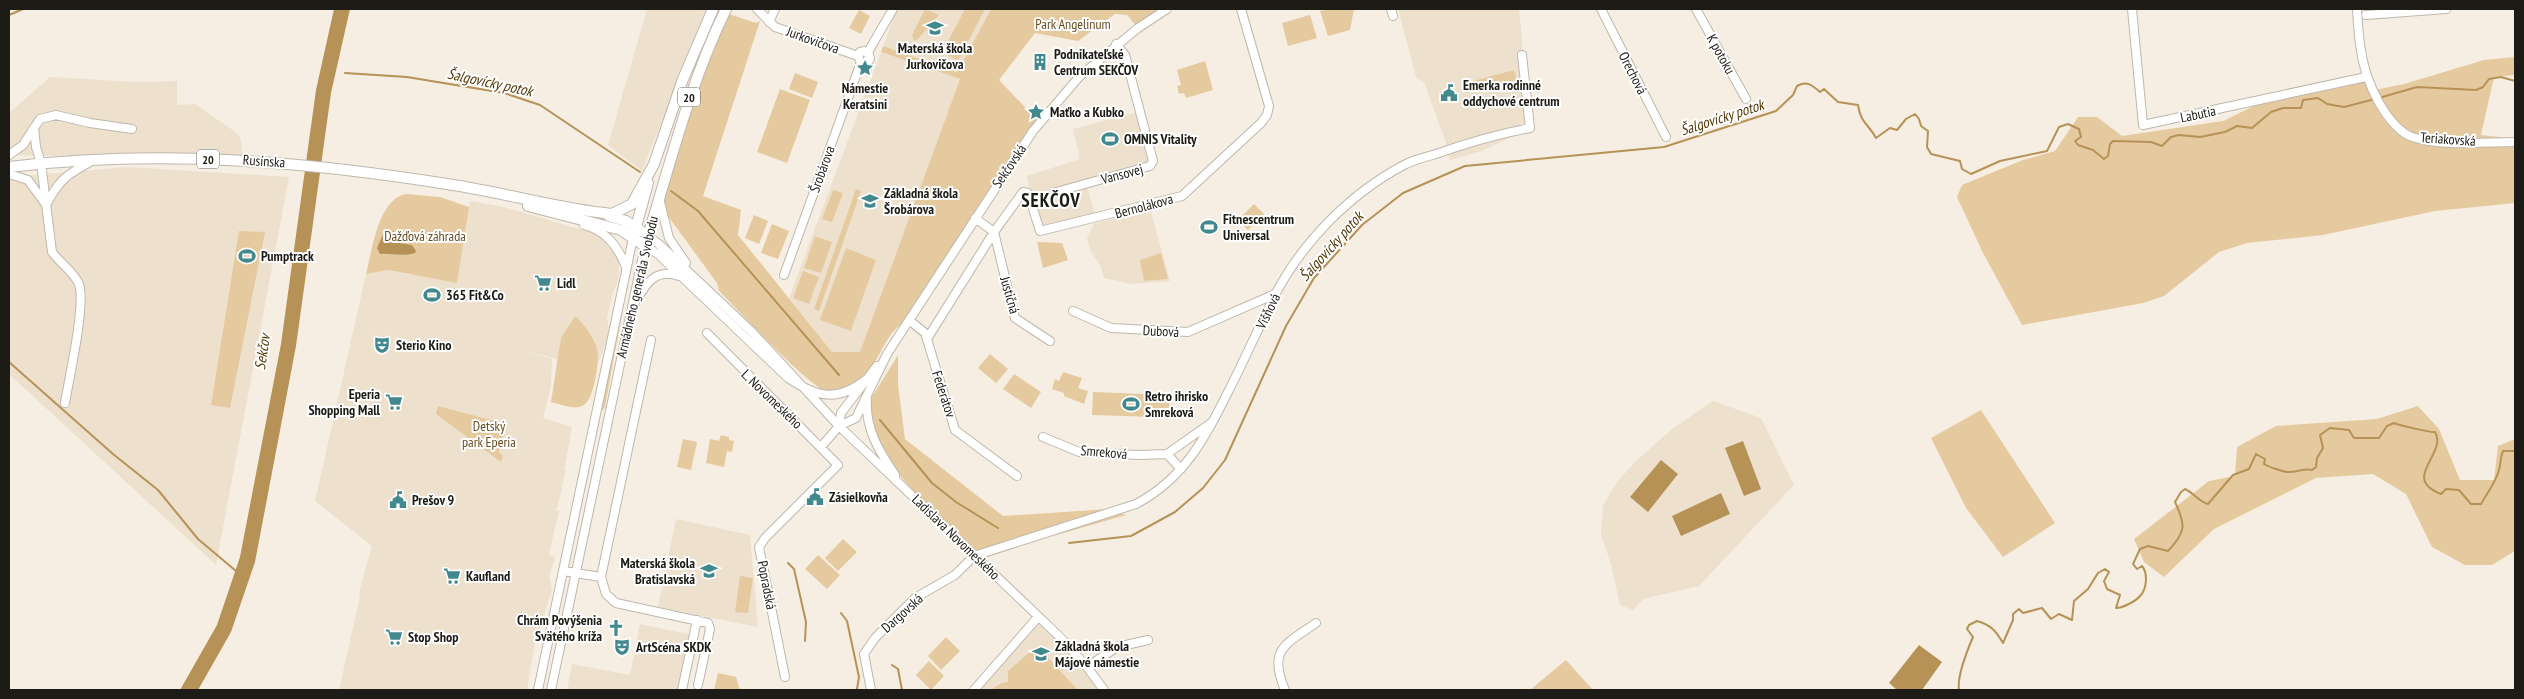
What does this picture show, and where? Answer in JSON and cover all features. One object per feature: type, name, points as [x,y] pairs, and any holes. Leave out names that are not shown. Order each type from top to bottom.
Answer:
[{"type":"main road","name":"Armádneho generála Svobodu","points":[[600,213],[612,214],[632,204],[654,164],[682,79],[713,9]]},
{"type":"main road","name":"Armádneho generála Svobodu","points":[[646,241],[700,66],[724,12]]},
{"type":"main road","name":"Rusínska","points":[[9,167],[41,163],[93,161],[241,159],[285,162],[342,168],[600,213]]},
{"type":"main road","points":[[634,233],[654,164]]},
{"type":"main road","name":"Rusínska","points":[[484,192],[528,206],[634,233]]},
{"type":"main road","points":[[600,213],[626,221],[634,233],[646,241]]},
{"type":"street","points":[[724,12],[732,9]]},
{"type":"street","points":[[748,9],[766,20]]},
{"type":"street","name":"Jurkovičova","points":[[757,9],[775,27],[859,59],[862,51],[868,52],[893,9]]},
{"type":"street","name":"Jurkovičova","points":[[766,20],[775,9]]},
{"type":"street","name":"Sekčovská","points":[[839,426],[841,413],[887,354],[1033,131],[1079,77],[1116,44],[1167,9]]},
{"type":"street","name":"Bernolákova","points":[[994,232],[1024,192],[1028,192],[1035,220],[1040,231],[1096,219],[1182,196],[1262,123],[1267,115],[1269,106],[1241,9]]},
{"type":"street","name":"Orechová","points":[[1601,9],[1666,137]]},
{"type":"street","name":"K potoku","points":[[1696,9],[1746,99]]},
{"type":"street","name":"Labutia","points":[[2132,9],[2143,125],[2366,77]]},
{"type":"street","points":[[2357,9],[2358,40],[2366,77]]},
{"type":"street","points":[[2366,15],[2446,9]]},
{"type":"street","name":"Vansovej","points":[[1056,192],[1150,166],[1153,161],[1126,56],[1116,44]]},
{"type":"street","name":"Višňová","points":[[974,556],[1136,504],[1153,495],[1187,465],[1214,420],[1275,294],[1294,263],[1324,226],[1361,192],[1405,164],[1483,137],[1530,128],[1522,55]]},
{"type":"street","name":"Šrobárova","points":[[784,275],[859,59]]},
{"type":"street","name":"Teriakovská","points":[[2366,77],[2373,94],[2393,124],[2410,136],[2444,141],[2515,142]]},
{"type":"street","points":[[9,155],[23,146],[40,119],[56,115],[90,123],[132,129]]},
{"type":"street","points":[[34,128],[36,147],[41,163],[52,252],[59,262],[74,276],[81,295],[65,402]]},
{"type":"street","points":[[46,205],[61,180],[69,173],[93,161]]},
{"type":"street","points":[[9,174],[21,176],[28,180],[46,205]]},
{"type":"street","points":[[661,188],[660,207],[668,238],[677,253],[714,295]]},
{"type":"street","points":[[528,206],[543,214],[590,226],[608,236],[617,248],[626,267]]},
{"type":"street","points":[[927,339],[994,232],[975,218]]},
{"type":"street","name":"Justičná","points":[[994,232],[1015,318],[1050,341]]},
{"type":"street","name":"Armádneho generála Svobodu","points":[[538,690],[634,233]]},
{"type":"street","name":"Armádneho generála Svobodu","points":[[551,690],[646,241]]},
{"type":"street","name":"Ladislava Novomeského","points":[[646,241],[746,340],[788,378],[803,388]]},
{"type":"street","name":"Ladislava Novomeského","points":[[646,241],[660,245],[714,295],[793,374],[803,388],[839,426],[1038,617],[1087,667],[1104,690]]},
{"type":"street","points":[[630,310],[643,287],[655,276],[665,273],[682,277]]},
{"type":"street","name":"Dubová","points":[[1074,311],[1111,328],[1188,332],[1275,294]]},
{"type":"street","name":"Federátov","points":[[909,320],[925,333],[956,430],[1017,476]]},
{"type":"street","name":"L. Novomeského","points":[[707,332],[838,466]]},
{"type":"street","name":"Armádneho generála Svobodu","points":[[601,577],[651,340]]},
{"type":"street","name":"Sekčovská","points":[[839,426],[856,418],[887,354]]},
{"type":"street","name":"Sekčovská","points":[[803,388],[835,396],[850,391],[869,377]]},
{"type":"street","points":[[867,395],[866,410],[869,430],[877,448],[909,492]]},
{"type":"street","points":[[1181,469],[1167,454],[1214,420]]},
{"type":"street","points":[[821,447],[839,426]]},
{"type":"street","name":"Smreková","points":[[1043,437],[1079,452],[1139,455],[1167,454]]},
{"type":"street","name":"Popradská","points":[[785,677],[759,547],[765,538],[838,466]]},
{"type":"street","name":"Dargovská","points":[[871,690],[864,654],[875,638],[915,598],[955,575],[974,556]]},
{"type":"street","points":[[563,570],[601,577],[606,594],[616,603],[708,623],[710,629],[698,685]]},
{"type":"street","points":[[974,690],[1038,617]]},
{"type":"street","points":[[682,690],[697,620]]},
{"type":"street","points":[[1285,690],[1277,670],[1278,655],[1288,642],[1316,623]]},
{"type":"street","points":[[1087,667],[1117,647],[1148,640]]},
{"type":"shaded area","points":[[334,9],[350,9],[331,93],[296,346],[255,562],[231,632],[198,690],[180,690],[217,625],[240,557],[281,344],[316,90]]},
{"type":"shaded area","points":[[647,9],[707,9],[642,171],[608,145]]},
{"type":"shaded area","name":"Materská škola Jurkovičova","points":[[897,9],[991,9],[957,72],[883,46]]},
{"type":"shaded area","points":[[1398,9],[1519,9],[1530,128],[1482,151],[1450,160],[1445,140],[1424,82],[1416,77]]},
{"type":"shaded area","name":"Základná škola Šrobárova","points":[[881,52],[960,79],[860,352],[832,352],[789,298]]},
{"type":"shaded area","points":[[50,77],[136,82],[177,81],[177,105],[195,104],[237,133],[241,140],[243,158],[9,155],[9,113]]},
{"type":"shaded area","points":[[1142,111],[1155,166],[1087,185],[1096,219],[1040,231],[1035,220],[1027,176],[1080,159],[1073,129]]},
{"type":"shaded area","points":[[128,167],[289,177],[216,565],[9,374],[9,177]]},
{"type":"shaded area","points":[[469,201],[500,206],[600,235],[609,242],[618,258],[619,265],[618,281],[613,292],[607,318],[609,329],[606,343],[598,363],[590,400],[554,388],[557,359],[524,351],[552,359],[551,386],[543,418],[572,427],[564,470],[566,470],[557,509],[554,510],[559,511],[549,554],[555,558],[549,576],[552,590],[535,642],[527,690],[339,690],[360,589],[372,546],[315,501],[366,274],[387,270],[412,275],[469,207]]},
{"type":"shaded area","points":[[1150,208],[1170,281],[1132,284],[1104,278],[1100,265],[1090,250],[1087,238],[1094,224]]},
{"type":"shaded area","points":[[385,230],[395,232],[399,243],[412,245],[416,251],[415,253],[406,255],[380,254],[377,248]]},
{"type":"shaded area","points":[[1713,401],[1761,418],[1794,485],[1699,586],[1643,599],[1633,610],[1620,605],[1611,564],[1601,535],[1603,506],[1617,482],[1635,462],[1672,429]]},
{"type":"shaded area","points":[[1743,441],[1761,489],[1744,496],[1725,448]]},
{"type":"shaded area","points":[[1661,460],[1678,474],[1648,512],[1630,497]]},
{"type":"shaded area","points":[[1721,493],[1730,514],[1681,536],[1672,516]]},
{"type":"shaded area","name":"Materská škola Bratislavská","points":[[676,519],[750,535],[758,627],[658,607]]},
{"type":"shaded area","name":"Základná škola Májové námestie","points":[[1040,617],[1104,690],[974,690]]},
{"type":"shaded area","points":[[640,624],[692,635],[680,690],[567,690],[572,664],[630,675]]},
{"type":"shaded area","points":[[1919,645],[1942,662],[1922,690],[1897,690],[1889,683]]},
{"type":"green space","points":[[925,9],[939,15],[914,41],[912,35]]},
{"type":"green space","points":[[965,9],[985,9],[958,61],[942,52]]},
{"type":"green space","name":"Park Angelinum","points":[[991,9],[1165,9],[1138,28],[1127,15],[1115,14],[1078,41],[1035,33],[999,80],[1039,122],[911,318],[895,330],[864,377],[841,391],[826,391],[804,376],[789,362],[719,291],[717,283],[665,212],[663,200],[710,44],[726,13],[756,23],[760,21],[703,196],[741,210],[738,235],[832,352],[860,352],[960,79],[881,52],[883,46],[957,72]]},
{"type":"green space","points":[[1354,9],[1350,30],[1328,36],[1320,11]]},
{"type":"green space","points":[[859,10],[870,16],[861,34],[849,28]]},
{"type":"green space","points":[[1310,15],[1317,38],[1288,46],[1282,23]]},
{"type":"green space","points":[[2515,57],[2515,75],[2494,77],[2481,135],[2515,139],[2515,203],[2435,211],[2323,235],[2247,243],[2219,252],[2164,296],[2143,303],[2022,325],[1982,251],[1957,197],[1962,185],[2023,160],[2055,151],[2078,117],[2097,117],[2122,136],[2223,121],[2260,103],[2368,73],[2375,90],[2404,84],[2484,60]]},
{"type":"green space","points":[[1205,61],[1213,90],[1186,98],[1184,93],[1179,94],[1177,86],[1181,85],[1177,70]]},
{"type":"green space","points":[[1514,70],[1517,80],[1472,92],[1469,82]]},
{"type":"green space","points":[[795,73],[818,82],[812,98],[789,89]]},
{"type":"green space","points":[[780,89],[810,100],[787,163],[757,152]]},
{"type":"green space","points":[[856,189],[861,191],[819,311],[814,309]]},
{"type":"green space","points":[[833,190],[843,193],[832,222],[822,219]]},
{"type":"green space","name":"Dažďová záhrada","points":[[406,194],[440,197],[469,207],[457,283],[388,270],[366,274],[374,240],[383,215],[396,198]]},
{"type":"green space","points":[[1254,204],[1264,214],[1248,230],[1238,220]]},
{"type":"green space","points":[[754,215],[768,221],[759,244],[745,238]]},
{"type":"green space","points":[[772,224],[789,231],[778,259],[761,253]]},
{"type":"green space","points":[[239,231],[265,232],[230,408],[211,405]]},
{"type":"green space","points":[[815,236],[832,242],[821,273],[804,268]]},
{"type":"green space","points":[[1037,242],[1062,243],[1068,260],[1043,268]]},
{"type":"green space","points":[[846,248],[876,260],[851,331],[820,320]]},
{"type":"green space","points":[[1161,253],[1168,279],[1144,281],[1140,260]]},
{"type":"green space","points":[[632,259],[605,407],[601,412],[600,411]]},
{"type":"green space","points":[[803,271],[819,277],[809,304],[793,298]]},
{"type":"green space","points":[[575,316],[591,335],[598,354],[597,371],[590,397],[586,403],[578,407],[551,402],[561,338]]},
{"type":"green space","points":[[990,354],[1008,369],[996,383],[978,368]]},
{"type":"green space","points":[[898,355],[898,385],[905,439],[1003,516],[1109,509],[1126,515],[1060,534],[1006,544],[974,559],[912,500],[914,492],[891,465],[873,435],[867,405]]},
{"type":"green space","points":[[1063,372],[1082,378],[1078,388],[1088,391],[1084,404],[1052,389],[1055,379],[1059,381]]},
{"type":"green space","points":[[1014,374],[1041,392],[1031,408],[1003,389]]},
{"type":"green space","name":"Retro ihrisko Smreková","points":[[1093,392],[1170,395],[1169,408],[1155,417],[1092,415]]},
{"type":"green space","name":"Detský park Eperia","points":[[438,406],[506,424],[499,452],[503,456],[501,462],[436,414]]},
{"type":"green space","points":[[2418,406],[2439,429],[2460,480],[2494,480],[2498,446],[2515,439],[2515,551],[2492,565],[2465,565],[2432,547],[2406,494],[2373,474],[2316,478],[2214,529],[2164,577],[2144,562],[2134,539],[2209,481],[2235,476],[2237,447],[2276,426],[2377,419]]},
{"type":"green space","points":[[1981,410],[2055,523],[2003,557],[1966,508],[1931,438]]},
{"type":"green space","points":[[721,435],[729,437],[729,440],[734,441],[732,452],[727,451],[724,467],[706,463],[710,439],[719,441]]},
{"type":"green space","points":[[683,439],[697,442],[691,470],[677,467]]},
{"type":"green space","points":[[843,539],[857,552],[838,571],[825,558]]},
{"type":"green space","points":[[818,555],[840,575],[827,589],[805,569]]},
{"type":"green space","points":[[740,576],[753,578],[748,613],[735,612]]},
{"type":"green space","points":[[946,637],[960,651],[941,670],[928,656]]},
{"type":"green space","points":[[1037,646],[1078,690],[991,690],[1001,683],[1008,682],[1008,671]]},
{"type":"green space","points":[[1566,660],[1593,690],[1530,690]]},
{"type":"green space","points":[[929,661],[944,676],[931,690],[916,675]]},
{"type":"green space","points":[[718,673],[736,677],[740,690],[714,690]]},
{"type":"waterway","points":[[9,15],[23,9]]},
{"type":"waterway","name":"Šalgovícky potok","points":[[345,73],[407,77],[504,93],[540,105],[640,172]]},
{"type":"waterway","name":"Šalgovícky potok","points":[[2379,98],[2417,87],[2476,90],[2483,87],[2489,79],[2501,77],[2515,81]]},
{"type":"waterway","name":"Šalgovícky potok","points":[[1069,543],[1131,536],[1175,512],[1203,488],[1225,460],[1286,326],[1314,278],[1362,225],[1403,193],[1465,166],[1664,147],[1776,111],[1793,95],[1797,86],[1804,84],[1811,85],[1820,92],[1824,89],[1838,102],[1858,105],[1863,120],[1876,138],[1890,128],[1897,130],[1906,119],[1915,114],[1921,126],[1928,131],[1927,147],[1931,154],[1960,161],[1962,169],[1971,174],[2000,161],[2047,151],[2059,127],[2068,124],[2079,129],[2081,137],[2075,141],[2078,145],[2093,150],[2104,159],[2108,156],[2110,144],[2113,141],[2151,142],[2162,146],[2171,137],[2179,135],[2200,137],[2225,132],[2237,126],[2252,128],[2271,112],[2283,108],[2301,108],[2303,100],[2318,98],[2327,104],[2344,107],[2375,99]]},
{"type":"waterway","name":"Šalgovícky potok","points":[[671,191],[698,211],[839,375]]},
{"type":"waterway","points":[[9,362],[113,454],[158,490],[198,539],[236,571]]},
{"type":"waterway","name":"Šalgovícky potok","points":[[880,420],[932,483],[956,502],[998,528]]},
{"type":"waterway","points":[[1959,690],[1961,671],[1973,637],[1967,629],[1969,625],[1977,621],[1986,624],[2003,643],[2013,620],[2013,614],[2019,609],[2023,613],[2042,608],[2051,619],[2059,614],[2072,620],[2074,601],[2088,589],[2098,573],[2105,569],[2109,572],[2104,581],[2107,589],[2120,595],[2116,608],[2132,602],[2140,596],[2145,585],[2144,569],[2142,566],[2137,569],[2133,564],[2140,549],[2148,546],[2168,551],[2181,533],[2181,517],[2175,502],[2181,492],[2185,489],[2208,504],[2233,475],[2249,469],[2256,454],[2265,459],[2264,464],[2282,471],[2312,470],[2316,467],[2317,458],[2323,448],[2320,435],[2330,428],[2349,430],[2354,438],[2379,438],[2387,426],[2394,423],[2435,432],[2437,440],[2436,449],[2425,473],[2425,481],[2430,488],[2441,494],[2446,489],[2459,490],[2471,504],[2481,504],[2498,474],[2503,451],[2515,451]]},
{"type":"waterway","points":[[788,563],[794,569],[806,622],[805,641]]},
{"type":"waterway","points":[[841,613],[847,621],[859,677],[857,689]]},
{"type":"waterway","points":[[892,665],[898,669],[902,690]]},
{"type":"place","name":"Materská škola Jurkovičova","points":[[935,28]]},
{"type":"place","name":"Podnikateľské Centrum SEKČOV","points":[[1040,62]]},
{"type":"place","name":"Námestie Keratsini","points":[[865,68]]},
{"type":"place","name":"Emerka rodinné oddychové centrum","points":[[1449,93]]},
{"type":"place","name":"Maťko a Kubko","points":[[1036,112]]},
{"type":"place","name":"OMNIS Vitality","points":[[1110,139]]},
{"type":"place","name":"Základná škola Šrobárova","points":[[870,201]]},
{"type":"place","name":"Fitnescentrum Universal","points":[[1209,227]]},
{"type":"place","name":"Pumptrack","points":[[247,256]]},
{"type":"place","name":"Lidl","points":[[543,283]]},
{"type":"place","name":"365 Fit&Co","points":[[432,295]]},
{"type":"place","name":"Sterio Kino","points":[[382,345]]},
{"type":"place","name":"Eperia Shopping Mall","points":[[394,402]]},
{"type":"place","name":"Retro ihrisko Smreková","points":[[1131,404]]},
{"type":"place","name":"Zásielkovňa","points":[[815,497]]},
{"type":"place","name":"Prešov 9","points":[[398,500]]},
{"type":"place","name":"Materská škola Bratislavská","points":[[709,571]]},
{"type":"place","name":"Kaufland","points":[[452,576]]},
{"type":"place","name":"Chrám Povýšenia Svätého kríža","points":[[616,628]]},
{"type":"place","name":"Stop Shop","points":[[394,637]]},
{"type":"place","name":"ArtScéna SKDK","points":[[622,647]]},
{"type":"place","name":"Základná škola Májové námestie","points":[[1041,654]]},
{"type":"district","name":"SEKČOV","points":[[1051,200]]},
{"type":"water label","name":"Sekčov","points":[[262,352]]}]
